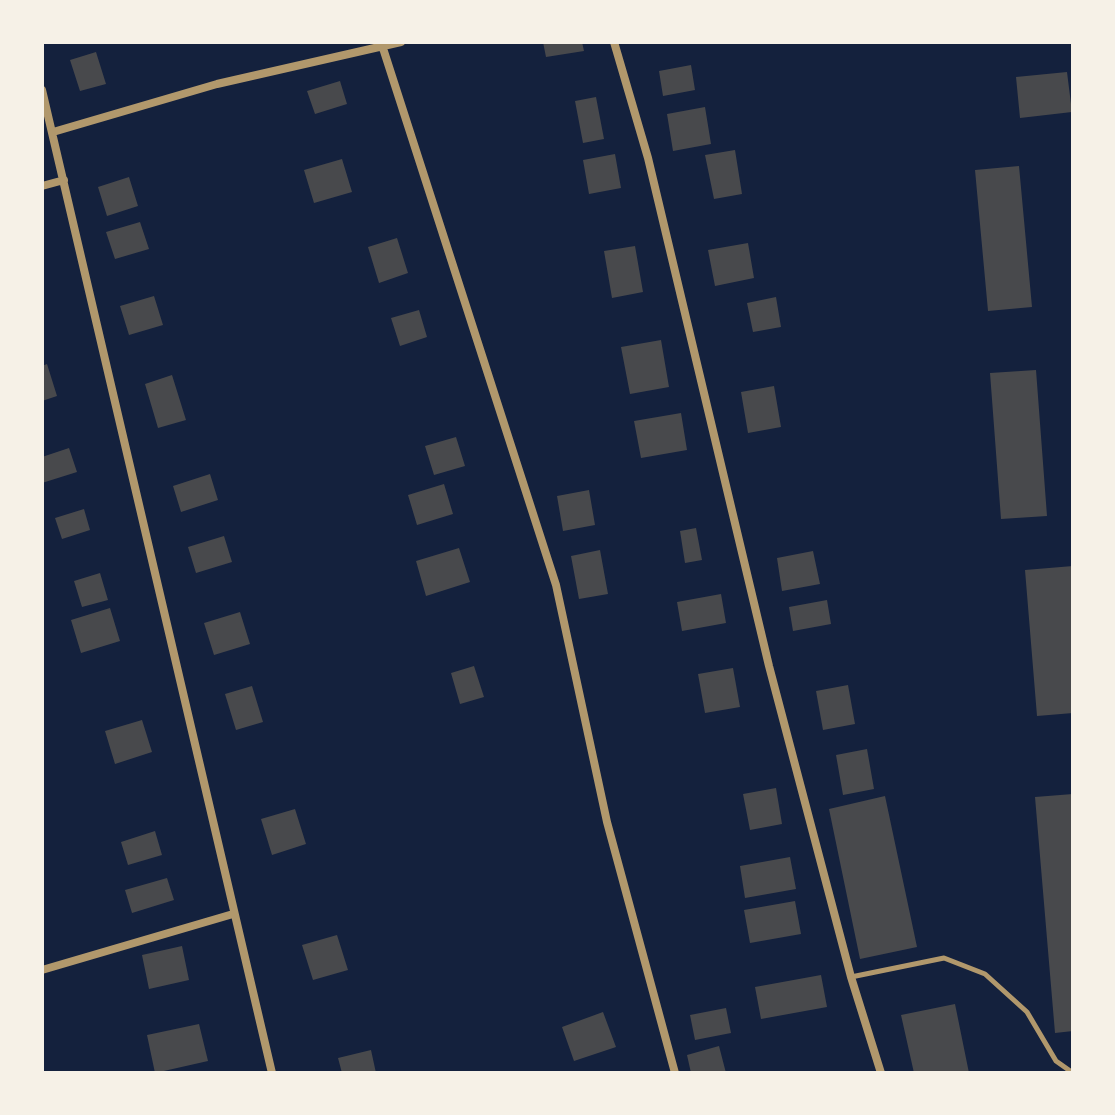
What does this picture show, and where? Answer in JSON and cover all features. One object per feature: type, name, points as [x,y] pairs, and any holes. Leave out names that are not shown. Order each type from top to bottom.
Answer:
[{"type":"street","points":[[53,132],[217,84],[401,42]]},
{"type":"street","points":[[614,42],[648,158],[769,666],[851,977],[881,1073]]},
{"type":"street","points":[[382,44],[556,585],[607,822],[675,1073]]},
{"type":"street","points":[[42,90],[272,1073]]},
{"type":"street","points":[[42,186],[64,180]]},
{"type":"street","points":[[42,970],[233,914]]},
{"type":"lane","points":[[851,977],[944,958],[985,974],[1027,1012],[1056,1061],[1073,1073]]},
{"type":"building","points":[[543,42],[582,42],[584,51],[546,57]]},
{"type":"building","points":[[96,52],[106,84],[80,91],[70,60]]},
{"type":"building","points":[[691,65],[695,90],[663,96],[659,71]]},
{"type":"building","points":[[1067,72],[1072,112],[1020,118],[1016,77]]},
{"type":"building","points":[[340,81],[347,104],[315,114],[307,91]]},
{"type":"building","points":[[596,97],[604,139],[583,143],[575,101]]},
{"type":"building","points":[[705,107],[711,144],[673,151],[667,114]]},
{"type":"building","points":[[735,150],[742,194],[714,199],[705,155]]},
{"type":"building","points":[[615,154],[621,188],[589,194],[583,160]]},
{"type":"building","points":[[342,159],[352,192],[314,203],[304,170]]},
{"type":"building","points":[[1019,166],[1032,307],[988,311],[975,170]]},
{"type":"building","points":[[129,177],[138,206],[107,216],[98,187]]},
{"type":"building","points":[[140,222],[149,249],[115,259],[106,232]]},
{"type":"building","points":[[397,238],[408,273],[379,283],[368,247]]},
{"type":"building","points":[[748,243],[754,278],[715,286],[708,250]]},
{"type":"building","points":[[635,246],[643,292],[612,298],[604,251]]},
{"type":"building","points":[[154,296],[163,325],[129,335],[120,306]]},
{"type":"building","points":[[776,297],[781,327],[753,332],[747,303]]},
{"type":"building","points":[[419,310],[427,337],[400,346],[391,318]]},
{"type":"building","points":[[661,340],[669,387],[630,394],[621,347]]},
{"type":"building","points":[[47,364],[57,396],[42,401],[42,366]]},
{"type":"building","points":[[1036,370],[1047,516],[1001,519],[990,373]]},
{"type":"building","points":[[172,375],[186,420],[158,428],[145,384]]},
{"type":"building","points":[[774,386],[781,427],[748,433],[741,392]]},
{"type":"building","points":[[681,413],[687,450],[641,458],[634,421]]},
{"type":"building","points":[[456,437],[465,466],[434,475],[425,446]]},
{"type":"building","points":[[69,448],[77,472],[42,483],[42,457]]},
{"type":"building","points":[[210,474],[218,500],[181,512],[173,486]]},
{"type":"building","points":[[444,484],[453,514],[417,525],[408,495]]},
{"type":"building","points":[[589,490],[595,525],[563,531],[557,496]]},
{"type":"building","points":[[84,509],[90,530],[62,539],[55,518]]},
{"type":"building","points":[[696,528],[702,560],[685,563],[680,531]]},
{"type":"building","points":[[224,536],[232,562],[196,573],[188,547]]},
{"type":"building","points":[[459,548],[470,582],[426,596],[416,561]]},
{"type":"building","points":[[600,550],[608,594],[579,599],[571,556]]},
{"type":"building","points":[[813,551],[820,584],[782,591],[777,558]]},
{"type":"building","points":[[1073,566],[1073,713],[1037,716],[1025,570]]},
{"type":"building","points":[[100,573],[108,600],[82,607],[74,581]]},
{"type":"building","points":[[721,594],[726,623],[682,631],[677,602]]},
{"type":"building","points":[[827,600],[831,624],[793,631],[789,607]]},
{"type":"building","points":[[110,608],[120,641],[81,653],[71,620]]},
{"type":"building","points":[[240,612],[250,644],[214,655],[204,623]]},
{"type":"building","points":[[474,666],[484,697],[460,704],[451,673]]},
{"type":"building","points":[[733,668],[740,707],[705,713],[698,674]]},
{"type":"building","points":[[848,685],[855,724],[823,730],[816,691]]},
{"type":"building","points":[[252,686],[263,722],[236,730],[225,694]]},
{"type":"building","points":[[142,720],[152,752],[115,764],[105,731]]},
{"type":"building","points":[[867,749],[874,789],[843,795],[836,755]]},
{"type":"building","points":[[776,788],[782,824],[750,830],[743,794]]},
{"type":"building","points":[[1073,794],[1073,1031],[1055,1033],[1035,797]]},
{"type":"building","points":[[885,796],[917,947],[860,959],[829,809]]},
{"type":"building","points":[[295,809],[306,844],[272,855],[261,819]]},
{"type":"building","points":[[155,831],[162,855],[128,865],[121,842]]},
{"type":"building","points":[[790,857],[796,889],[745,898],[740,866]]},
{"type":"building","points":[[167,878],[174,900],[132,913],[125,890]]},
{"type":"building","points":[[795,901],[801,934],[750,943],[744,910]]},
{"type":"building","points":[[337,935],[348,970],[313,980],[302,945]]},
{"type":"building","points":[[182,946],[189,980],[149,989],[142,955]]},
{"type":"building","points":[[821,975],[827,1007],[761,1019],[755,987]]},
{"type":"building","points":[[955,1004],[969,1073],[914,1073],[901,1015]]},
{"type":"building","points":[[726,1008],[731,1033],[695,1040],[690,1015]]},
{"type":"building","points":[[603,1012],[616,1047],[574,1061],[562,1027]]},
{"type":"building","points":[[199,1024],[208,1061],[155,1073],[147,1035]]},
{"type":"building","points":[[719,1046],[726,1073],[691,1073],[687,1055]]},
{"type":"building","points":[[371,1050],[376,1073],[342,1073],[338,1058]]}]
